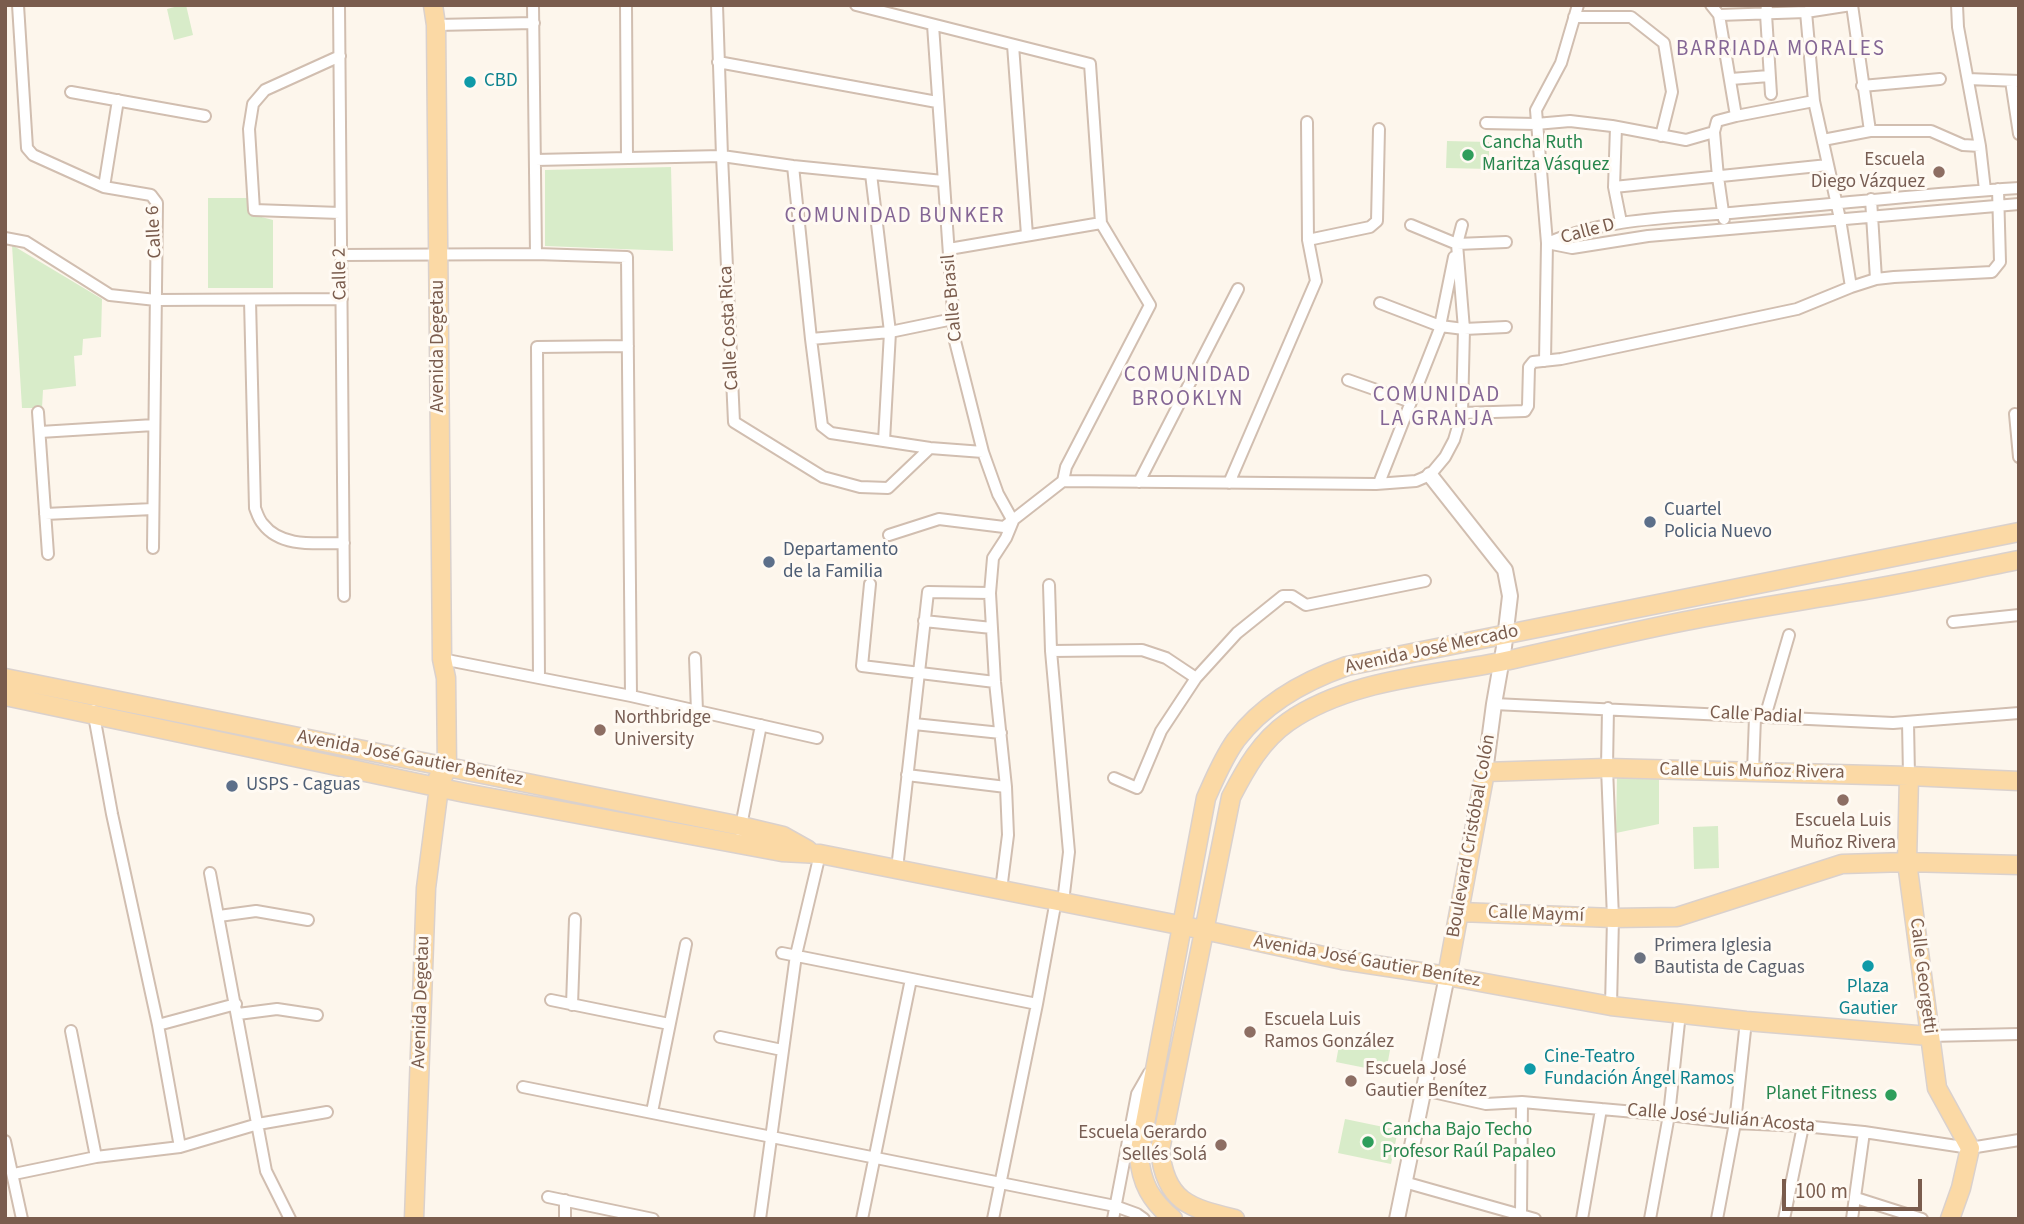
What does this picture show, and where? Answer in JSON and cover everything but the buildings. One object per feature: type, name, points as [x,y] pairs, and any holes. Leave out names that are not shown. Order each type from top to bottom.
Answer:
[{"type":"main road","name":"Avenida Degetau","points":[[433,5],[436,25],[442,663],[438,718],[442,766]]},
{"type":"main road","name":"Avenida Degetau","points":[[436,25],[441,5]]},
{"type":"main road","name":"Avenida José Mercado","points":[[1172,1219],[1146,1188],[1139,1155],[1206,798],[1237,740],[1266,708],[1295,688],[1347,666],[2019,532]]},
{"type":"main road","name":"Avenida José Mercado","points":[[1235,1219],[1190,1206],[1173,1192],[1161,1166],[1160,1150],[1231,797],[1250,762],[1266,740],[1288,722],[1322,704],[1350,692],[1384,683],[1502,661],[1696,619],[1856,592],[2019,560]]},
{"type":"main road","name":"Avenida Degetau","points":[[414,1219],[426,888],[442,766],[446,678],[442,663]]},
{"type":"main road","name":"Avenida José Gautier Benítez","points":[[5,678],[94,705],[439,787],[782,852],[816,853],[1342,960],[1611,1006],[1746,1021],[1929,1036]]},
{"type":"main road","name":"Avenida José Gautier Benítez","points":[[5,696],[94,705],[412,760],[741,826],[783,836],[816,853]]},
{"type":"main road","points":[[412,760],[433,747],[438,718]]},
{"type":"main road","name":"Calle Luis Muñoz Rivera","points":[[1485,772],[1607,768],[2019,781]]},
{"type":"main road","name":"Boulevard Cristóbal Colón","points":[[1447,976],[1485,772]]},
{"type":"main road","name":"Calle Georgetti","points":[[1909,776],[1907,862],[1937,1088],[1970,1148]]},
{"type":"main road","name":"Calle Maymí","points":[[1460,912],[1613,918],[1677,917],[1842,864],[1907,862],[2019,865]]},
{"type":"main road","points":[[1950,1219],[1961,1188],[1970,1148]]},
{"type":"street","name":"Calle 6","points":[[18,5],[27,148],[33,155],[104,187],[151,195],[157,202],[153,548]]},
{"type":"street","name":"Calle 2","points":[[339,5],[344,596]]},
{"type":"street","points":[[533,5],[536,254]]},
{"type":"street","points":[[626,5],[627,158]]},
{"type":"street","name":"Calle Costa Rica","points":[[717,5],[734,422],[823,477],[860,486],[888,488],[930,448]]},
{"type":"street","points":[[856,5],[1090,64],[1101,223],[1150,305],[1066,467],[1063,481],[1004,527],[939,519],[889,535]]},
{"type":"street","points":[[1545,361],[1546,243],[1536,110],[1560,63],[1578,5]]},
{"type":"street","points":[[1711,5],[1719,15],[1736,116]]},
{"type":"street","points":[[1719,15],[1766,9],[1808,10],[1852,5],[1870,131]]},
{"type":"street","points":[[1957,5],[1958,27],[1980,146],[1985,190]]},
{"type":"street","points":[[1766,9],[1771,93]]},
{"type":"street","points":[[1808,10],[1814,101],[1840,219],[1851,287]]},
{"type":"street","points":[[1574,17],[1631,17],[1664,43],[1672,92],[1661,136]]},
{"type":"street","points":[[436,25],[534,23]]},
{"type":"street","name":"Calle Brasil","points":[[933,24],[955,341],[983,452],[998,494],[1013,521]]},
{"type":"street","points":[[1013,45],[1027,235]]},
{"type":"street","points":[[340,56],[265,90],[253,104],[249,129],[254,209],[340,213]]},
{"type":"street","points":[[718,62],[937,102]]},
{"type":"street","points":[[1731,79],[1769,76]]},
{"type":"street","points":[[1862,86],[1940,79]]},
{"type":"street","points":[[1968,79],[2015,81],[2019,134]]},
{"type":"street","points":[[71,92],[205,116]]},
{"type":"street","points":[[104,187],[118,100]]},
{"type":"street","points":[[1725,229],[1717,177],[1714,132],[1717,121],[1814,101]]},
{"type":"street","points":[[1486,123],[1536,124],[1570,121],[1686,140],[1714,132]]},
{"type":"street","points":[[1229,483],[1316,281],[1308,240],[1307,122]]},
{"type":"street","points":[[1616,127],[1614,187],[1620,222]]},
{"type":"street","points":[[1308,240],[1370,228],[1377,221],[1379,129]]},
{"type":"street","points":[[1822,140],[1870,131],[1931,131],[1963,145],[1980,146]]},
{"type":"street","points":[[535,160],[722,156],[943,181]]},
{"type":"street","points":[[1614,187],[1828,165]]},
{"type":"street","points":[[793,166],[822,426],[831,433],[930,448],[983,452]]},
{"type":"street","points":[[871,174],[890,332],[884,441]]},
{"type":"street","name":"Calle D","points":[[1546,243],[1568,234],[1620,222],[2019,188]]},
{"type":"street","points":[[1462,413],[1524,411],[1528,406],[1529,367],[1533,362],[1561,359],[1797,309],[1876,279],[1992,272],[2000,262],[1998,189]]},
{"type":"street","points":[[1871,199],[1876,279]]},
{"type":"street","name":"Calle D","points":[[1546,243],[1572,248],[1648,236],[2019,204]]},
{"type":"street","points":[[949,249],[1101,223]]},
{"type":"street","points":[[1411,225],[1457,243],[1506,242]]},
{"type":"street","points":[[1379,484],[1440,326],[1462,225]]},
{"type":"street","points":[[5,238],[26,242],[110,295],[156,300],[342,299]]},
{"type":"street","points":[[1063,481],[1379,484],[1416,481],[1430,475],[1445,457],[1454,440],[1462,413],[1464,329],[1457,243]]},
{"type":"street","points":[[341,255],[536,254],[627,257],[631,696]]},
{"type":"street","points":[[1139,482],[1238,289]]},
{"type":"street","points":[[250,300],[255,508],[263,524],[278,538],[304,543],[344,543]]},
{"type":"street","points":[[1380,303],[1440,326],[1464,329],[1506,327]]},
{"type":"street","points":[[811,339],[890,332],[953,319]]},
{"type":"street","points":[[539,678],[537,347],[628,346]]},
{"type":"street","points":[[1348,380],[1411,402]]},
{"type":"street","points":[[38,412],[48,554]]},
{"type":"street","points":[[2015,414],[2019,457]]},
{"type":"street","points":[[40,432],[154,425]]},
{"type":"street","name":"Boulevard Cristóbal Colón","points":[[1430,475],[1505,570],[1510,597],[1485,772]]},
{"type":"street","points":[[46,514],[153,509]]},
{"type":"street","points":[[1001,890],[1008,835],[990,593],[993,558],[1013,521]]},
{"type":"street","points":[[1114,778],[1137,788],[1161,731],[1196,678],[1237,633],[1283,596],[1292,596],[1306,605],[1424,580]]},
{"type":"street","points":[[870,584],[862,666],[995,682]]},
{"type":"street","points":[[992,1219],[1069,852],[1049,585]]},
{"type":"street","points":[[897,869],[928,592],[990,593]]},
{"type":"street","points":[[1953,622],[2019,615]]},
{"type":"street","points":[[925,621],[992,628]]},
{"type":"street","points":[[1753,772],[1760,717],[1789,635]]},
{"type":"street","points":[[1052,651],[1142,650],[1166,658],[1196,678]]},
{"type":"street","points":[[695,657],[697,711]]},
{"type":"street","points":[[442,663],[631,696],[817,737]]},
{"type":"street","name":"Calle Padial","points":[[1494,704],[1893,723],[2019,713]]},
{"type":"street","points":[[94,705],[112,814],[158,1025],[180,1147]]},
{"type":"street","points":[[1608,708],[1607,768],[1613,918],[1611,1006]]},
{"type":"street","name":"Calle Georgetti","points":[[1908,722],[1909,776]]},
{"type":"street","points":[[914,724],[1001,733]]},
{"type":"street","points":[[737,844],[761,725]]},
{"type":"street","points":[[907,775],[1006,787]]},
{"type":"street","points":[[760,1219],[769,1137],[796,955],[816,853]]},
{"type":"street","points":[[210,873],[266,1171],[290,1219]]},
{"type":"street","points":[[219,916],[256,911],[308,920]]},
{"type":"street","points":[[572,1004],[575,919]]},
{"type":"street","points":[[652,1112],[686,944]]},
{"type":"street","points":[[782,953],[1037,1004]]},
{"type":"street","name":"Boulevard Cristóbal Colón","points":[[1397,1219],[1447,976]]},
{"type":"street","points":[[862,1219],[911,979]]},
{"type":"street","points":[[551,1000],[669,1024]]},
{"type":"street","points":[[158,1025],[237,1009],[276,1009],[317,1015]]},
{"type":"street","points":[[1650,1219],[1669,1115],[1680,1013]]},
{"type":"street","points":[[1717,1219],[1735,1123],[1746,1021]]},
{"type":"street","points":[[71,1031],[96,1157]]},
{"type":"street","points":[[1929,1036],[2019,1034]]},
{"type":"street","points":[[720,1037],[782,1049]]},
{"type":"street","points":[[1113,1219],[1138,1094],[1158,1057]]},
{"type":"street","points":[[523,1087],[1115,1206],[1144,1219]]},
{"type":"street","name":"Calle José Julián Acosta","points":[[1424,1090],[1486,1104],[1521,1102],[1735,1123],[1803,1126],[1970,1148],[2019,1140]]},
{"type":"street","points":[[1521,1102],[1521,1215]]},
{"type":"street","points":[[1582,1219],[1601,1109]]},
{"type":"street","points":[[14,1174],[96,1157],[180,1147],[258,1124],[327,1112]]},
{"type":"street","points":[[1784,1219],[1803,1126]]},
{"type":"street","points":[[1852,1219],[1864,1132]]},
{"type":"street","points":[[5,1141],[22,1219]]},
{"type":"street","points":[[1404,1182],[1535,1219]]},
{"type":"street","points":[[548,1197],[653,1219]]},
{"type":"street","points":[[1856,1198],[1922,1219]]},
{"type":"street","points":[[565,1200],[565,1219]]},
{"type":"green space","points":[[186,5],[193,35],[174,40],[167,9]]},
{"type":"green space","name":"Cancha Ruth Maritza Vásquez","points":[[1447,141],[1489,142],[1489,169],[1446,168]]},
{"type":"green space","points":[[671,167],[673,251],[545,246],[545,170]]},
{"type":"green space","points":[[208,198],[250,198],[250,214],[273,220],[273,288],[208,288]]},
{"type":"green space","points":[[12,245],[102,299],[101,337],[83,339],[82,355],[74,356],[76,386],[43,390],[42,408],[22,408]]},
{"type":"green space","points":[[1617,775],[1659,776],[1659,824],[1616,833]]},
{"type":"green space","points":[[1718,826],[1719,868],[1694,869],[1693,827]]},
{"type":"green space","points":[[1340,1040],[1390,1050],[1386,1072],[1336,1062]]},
{"type":"green space","name":"Cancha Bajo Techo Profesor Raúl Papaleo","points":[[1345,1119],[1398,1130],[1391,1164],[1338,1153]]},
{"type":"place","name":"CBD","points":[[470,82]]},
{"type":"place","name":"Cancha Ruth Maritza Vásquez","points":[[1468,155]]},
{"type":"place","name":"Escuela Diego Vázquez","points":[[1939,172]]},
{"type":"place","name":"Cuartel Policia Nuevo","points":[[1650,522]]},
{"type":"place","name":"Departamento de la Familia","points":[[769,562]]},
{"type":"place","name":"Northbridge University","points":[[600,730]]},
{"type":"place","name":"USPS - Caguas","points":[[232,786]]},
{"type":"place","name":"Escuela Luis Muñoz Rivera","points":[[1843,800]]},
{"type":"place","name":"Primera Iglesia Bautista de Caguas","points":[[1640,958]]},
{"type":"place","name":"Plaza Gautier","points":[[1868,966]]},
{"type":"place","name":"Escuela Luis Ramos González","points":[[1250,1032]]},
{"type":"place","name":"Cine-Teatro Fundación Ángel Ramos","points":[[1530,1069]]},
{"type":"place","name":"Escuela José Gautier Benítez","points":[[1351,1081]]},
{"type":"place","name":"Planet Fitness","points":[[1891,1095]]},
{"type":"place","name":"Cancha Bajo Techo Profesor Raúl Papaleo","points":[[1368,1142]]},
{"type":"place","name":"Escuela Gerardo Sellés Solá","points":[[1221,1145]]},
{"type":"district","name":"BARRIADA MORALES","points":[[1781,50]]},
{"type":"district","name":"COMUNIDAD BUNKER","points":[[895,217]]},
{"type":"district","name":"COMUNIDAD BROOKLYN","points":[[1188,388]]},
{"type":"district","name":"COMUNIDAD LA GRANJA","points":[[1437,408]]}]
